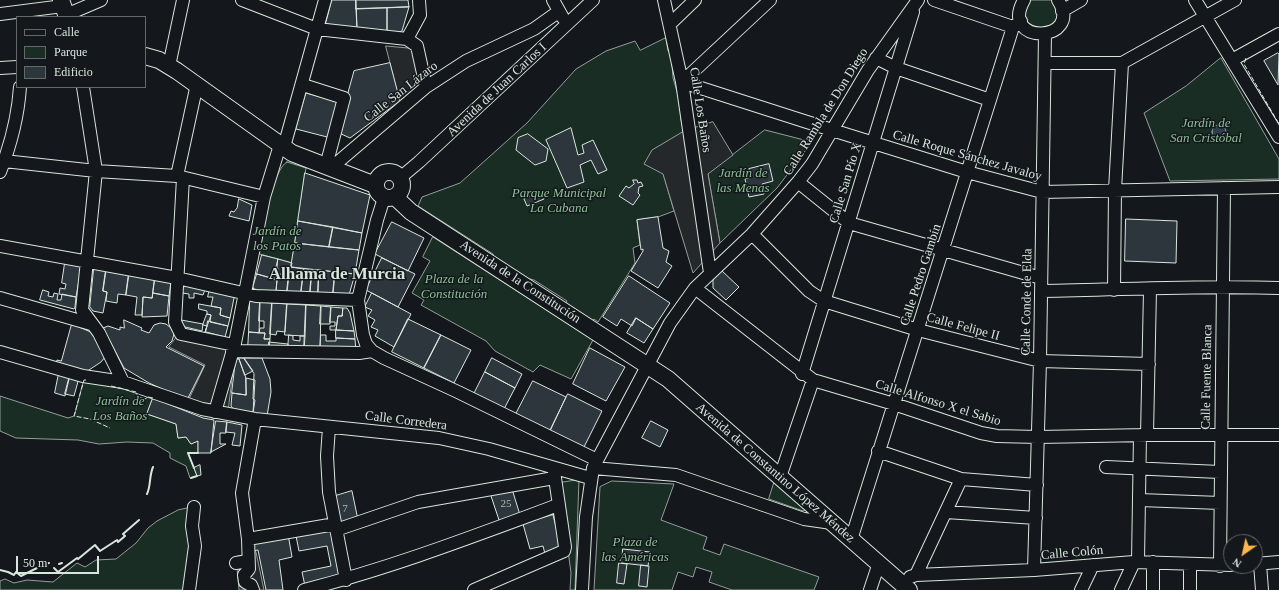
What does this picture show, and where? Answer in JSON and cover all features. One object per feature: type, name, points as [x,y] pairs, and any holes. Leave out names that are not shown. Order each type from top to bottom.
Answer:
[{"type":"main road","points":[[146,56],[169,66],[197,84],[292,153],[384,188],[388,171],[397,174],[400,178]]},
{"type":"main road","name":"Avenida de la Constitución","points":[[384,188],[411,212],[648,365]]},
{"type":"main road","name":"Avenida de Constantino López Méndez","points":[[648,365],[668,379],[905,586]]},
{"type":"street","points":[[0,14],[64,9],[101,0]]},
{"type":"street","points":[[169,66],[183,0]]},
{"type":"street","points":[[242,0],[317,29],[408,39],[417,46],[426,87]]},
{"type":"street","points":[[215,412],[233,348],[264,197],[303,84],[325,0]]},
{"type":"street","points":[[408,39],[420,15],[419,0]]},
{"type":"street","points":[[553,0],[558,12],[568,24]]},
{"type":"street","name":"Avenida de Juan Carlos I","points":[[400,178],[593,0]]},
{"type":"street","name":"Calle Los Baños","points":[[664,0],[682,82],[710,273]]},
{"type":"street","points":[[670,24],[695,0]]},
{"type":"street","points":[[682,82],[770,0]]},
{"type":"street","points":[[934,0],[1017,24],[1033,33],[1045,34],[1058,26],[1060,5],[1081,0]]},
{"type":"street","name":"Calle Pedro Gambín","points":[[851,540],[990,100],[1017,24],[1023,0]]},
{"type":"street","points":[[1195,0],[1279,137]]},
{"type":"street","points":[[1045,62],[1122,63],[1235,0]]},
{"type":"street","name":"Calle Rambla de Don Diego","points":[[593,469],[670,323],[696,288],[752,234],[812,164],[876,58],[917,1]]},
{"type":"street","name":"Calle San Pío X","points":[[802,374],[917,1]]},
{"type":"street","name":"Calle San Lázaro","points":[[328,167],[426,87],[466,62],[534,29],[558,12]]},
{"type":"street","name":"Calle Conde de Elda","points":[[1034,570],[1042,291],[1045,34]]},
{"type":"street","points":[[1232,60],[1279,34]]},
{"type":"street","points":[[876,58],[896,68],[990,100]]},
{"type":"street","points":[[1114,290],[1115,190],[1122,63]]},
{"type":"street","points":[[0,68],[16,67]]},
{"type":"street","name":"Calle Roque Sánchez Javaloy","points":[[682,82],[967,172],[1042,192],[1279,187]]},
{"type":"street","points":[[197,84],[180,177],[177,278],[174,312],[175,322],[181,334],[233,348],[359,354],[372,351]]},
{"type":"street","points":[[303,84],[344,98],[328,167]]},
{"type":"street","points":[[20,88],[19,106],[14,131],[2,167],[96,171],[180,177],[264,197]]},
{"type":"street","points":[[83,88],[96,171],[82,310],[99,334],[123,382]]},
{"type":"street","points":[[798,182],[849,223],[1042,278]]},
{"type":"street","points":[[384,188],[358,300],[363,335],[366,344],[372,351],[577,450],[593,469],[676,475],[804,519],[832,523]]},
{"type":"street","name":"Calle Fuente Blanca","points":[[1223,541],[1220,503],[1220,472],[1224,188]]},
{"type":"street","name":"Calle Felipe II","points":[[752,234],[809,291],[824,301],[918,330],[1040,362],[1149,364]]},
{"type":"street","points":[[0,246],[177,278],[256,296],[358,300]]},
{"type":"street","points":[[1042,291],[1150,290],[1222,286],[1279,288]]},
{"type":"street","name":"Calle Alfonso X el Sabio","points":[[696,288],[802,374],[813,380],[997,436],[1279,435]]},
{"type":"street","points":[[1121,590],[1136,562],[1140,500],[1140,468],[1149,364],[1150,290]]},
{"type":"street","points":[[0,298],[92,324]]},
{"type":"street","name":"Calle Corredera","points":[[0,352],[83,376],[123,382],[215,412],[255,419],[439,438],[554,472],[593,469]]},
{"type":"street","points":[[780,477],[813,380]]},
{"type":"street","points":[[253,590],[251,585],[245,582],[244,575],[249,569],[244,559],[248,538],[242,493],[255,419]]},
{"type":"street","points":[[329,426],[327,456],[329,492],[346,580]]},
{"type":"street","points":[[570,471],[577,450]]},
{"type":"street","points":[[878,452],[961,479],[1037,485]]},
{"type":"street","points":[[1106,467],[1220,472]]},
{"type":"street","points":[[582,590],[586,517],[593,469]]},
{"type":"street","points":[[248,538],[336,527],[418,502],[554,472],[565,547],[564,551]]},
{"type":"street","points":[[905,586],[916,575],[961,479]]},
{"type":"street","points":[[1140,500],[1220,503]]},
{"type":"street","points":[[304,590],[346,580],[437,550],[558,505]]},
{"type":"street","points":[[189,590],[195,546],[192,526],[194,507]]},
{"type":"street","points":[[946,512],[1036,518]]},
{"type":"street","points":[[474,590],[564,551],[584,552]]},
{"type":"street","name":"Calle Colón","points":[[916,575],[1034,570],[1136,562],[1223,566]]},
{"type":"street","points":[[1153,562],[1153,590]]},
{"type":"street","points":[[1263,564],[1279,562]]},
{"type":"street","points":[[870,590],[879,563]]},
{"type":"street","points":[[1190,564],[1190,590]]},
{"type":"street","points":[[1081,590],[1093,565]]},
{"type":"street","points":[[1260,574],[1262,590]]},
{"type":"green space","points":[[1027,0],[1054,0],[1058,9],[1058,16],[1055,23],[1048,30],[1026,25],[1023,6]]},
{"type":"green space","name":"Parque Municipal La Cubana","points":[[666,38],[668,51],[671,51],[673,78],[681,105],[681,120],[684,131],[663,173],[674,211],[658,217],[637,220],[640,245],[633,248],[635,263],[598,322],[594,319],[592,321],[565,304],[567,301],[534,280],[521,277],[495,261],[493,254],[418,206],[422,197],[460,183],[527,123],[576,69],[606,51],[635,41],[640,50]]},
{"type":"green space","name":"Jardín de San Cristóbal","points":[[1221,58],[1279,159],[1279,179],[1170,181],[1144,113],[1186,86]]},
{"type":"green space","name":"Jardín de las Menas","points":[[765,130],[812,142],[777,188],[720,243],[708,174]]},
{"type":"green space","name":"Jardín de los Patos","points":[[287,162],[306,168],[292,263],[256,253],[272,189],[282,167]]},
{"type":"green space","name":"Plaza de la Constitución","points":[[433,237],[593,340],[571,379],[540,365],[533,372],[495,351],[486,341],[421,305],[424,300],[412,293],[430,261],[423,257]]},
{"type":"green space","name":"Jardín de Los Baños","points":[[84,380],[136,392],[138,397],[145,399],[148,397],[153,398],[147,414],[176,424],[178,438],[186,437],[191,444],[198,441],[198,453],[188,453],[197,476],[190,478],[186,466],[170,458],[170,453],[153,443],[127,442],[99,444],[78,440],[16,438],[0,431],[0,396],[68,418],[74,416]]},
{"type":"green space","points":[[579,480],[575,590],[570,590],[571,573],[559,483]]},
{"type":"green space","points":[[775,480],[806,509],[803,511],[769,499]]},
{"type":"green space","name":"Plaza de las Américas","points":[[612,481],[674,484],[661,520],[707,537],[703,549],[720,555],[724,544],[819,577],[814,590],[732,590],[709,582],[712,572],[696,567],[693,577],[678,572],[672,590],[594,590],[600,487]]},
{"type":"green space","points":[[189,508],[192,544],[187,590],[0,590],[0,581],[5,579],[14,583],[27,580],[53,582],[77,563],[85,567],[96,560],[116,559],[136,543],[148,528],[157,521],[178,510]]},
{"type":"shaded area","points":[[386,46],[419,49],[421,86],[400,101]]},
{"type":"shaded area","points":[[713,122],[733,155],[708,174],[720,243],[693,273],[663,174],[644,164],[652,150],[684,131]]},
{"type":"shaded area","points":[[184,328],[235,353],[228,412],[188,401],[205,365],[169,347]]},
{"type":"shaded area","points":[[256,552],[264,590],[239,590],[236,557]]},
{"type":"water","points":[[1219,125],[1224,127],[1226,132],[1224,137],[1219,139],[1214,137],[1212,132],[1214,127]]},
{"type":"building","points":[[332,0],[356,0],[357,29],[329,26],[326,23]]},
{"type":"building","points":[[356,0],[408,0],[409,7],[356,9]]},
{"type":"building","points":[[409,7],[402,31],[397,33],[387,32],[387,8]]},
{"type":"building","points":[[387,8],[387,32],[357,29],[356,9]]},
{"type":"building","points":[[1278,53],[1279,54],[1278,85],[1264,61]]},
{"type":"building","points":[[390,63],[400,101],[350,138],[337,132],[354,71]]},
{"type":"building","points":[[306,93],[341,102],[331,138],[296,129]]},
{"type":"building","points":[[571,128],[578,155],[584,153],[582,145],[593,140],[607,170],[598,174],[591,160],[580,165],[584,182],[567,188],[546,140]]},
{"type":"building","points":[[528,134],[548,149],[546,161],[535,165],[516,150],[518,138]]},
{"type":"building","points":[[769,164],[773,181],[762,184],[764,194],[749,197],[745,179],[751,177],[749,169]]},
{"type":"building","points":[[305,173],[370,195],[362,233],[298,221]]},
{"type":"building","points":[[633,180],[637,180],[638,183],[641,182],[643,186],[639,187],[638,193],[640,195],[633,205],[619,196],[626,186],[629,188],[634,184]]},
{"type":"building","points":[[540,192],[544,199],[527,206],[524,199]]},
{"type":"building","points":[[239,199],[252,205],[249,221],[229,216],[231,211],[234,212],[237,208]]},
{"type":"building","points":[[658,217],[663,248],[669,251],[666,262],[672,266],[658,288],[631,271],[643,251],[643,249],[641,250],[637,220]]},
{"type":"building","points":[[1126,219],[1177,221],[1176,263],[1125,261]]},
{"type":"building","points":[[298,221],[333,227],[329,247],[295,243]]},
{"type":"building","points":[[392,222],[424,238],[408,271],[375,254]]},
{"type":"building","points":[[333,227],[362,233],[359,250],[329,247]]},
{"type":"building","points":[[295,243],[359,250],[355,274],[291,267]]},
{"type":"building","points":[[262,255],[278,259],[276,267],[278,268],[275,279],[257,274]]},
{"type":"building","points":[[382,258],[415,274],[398,307],[366,290]]},
{"type":"building","points":[[278,259],[292,263],[291,267],[304,269],[303,275],[277,274]]},
{"type":"building","points":[[65,263],[79,265],[81,269],[76,297],[59,294],[60,288],[65,289],[66,284],[62,283]]},
{"type":"building","points":[[94,269],[106,270],[103,291],[107,292],[103,313],[93,311],[90,307]]},
{"type":"building","points":[[304,269],[312,270],[310,293],[301,292]]},
{"type":"building","points":[[106,270],[129,273],[126,295],[118,294],[117,303],[106,301],[107,292],[103,291]]},
{"type":"building","points":[[312,270],[319,270],[318,293],[310,293]]},
{"type":"building","points":[[319,270],[335,272],[333,294],[318,293]]},
{"type":"building","points":[[721,270],[739,287],[726,300],[713,288],[713,279]]},
{"type":"building","points":[[335,272],[355,274],[349,295],[333,294]]},
{"type":"building","points":[[129,273],[155,277],[152,298],[143,297],[142,315],[135,315],[137,297],[126,295]]},
{"type":"building","points":[[289,273],[303,275],[301,292],[287,292]]},
{"type":"building","points":[[257,274],[277,280],[276,291],[254,290],[253,287]]},
{"type":"building","points":[[277,274],[289,275],[287,292],[276,291],[277,280],[275,279]]},
{"type":"building","points":[[629,276],[670,303],[653,329],[636,318],[632,326],[621,319],[617,326],[603,317]]},
{"type":"building","points":[[155,277],[171,282],[169,296],[153,293]]},
{"type":"building","points":[[185,283],[206,287],[203,295],[194,293],[194,298],[189,298],[189,294],[182,293],[182,286]]},
{"type":"building","points":[[210,288],[235,293],[230,318],[220,315],[221,308],[211,306],[213,297],[208,297]]},
{"type":"building","points":[[43,290],[49,292],[48,296],[53,297],[54,293],[58,294],[57,300],[61,300],[62,294],[76,297],[74,309],[40,300]]},
{"type":"building","points":[[153,293],[169,296],[167,316],[142,317],[143,297],[152,298]]},
{"type":"building","points":[[372,293],[411,314],[394,347],[375,336],[378,330],[371,327],[375,320],[368,316],[372,310],[365,307]]},
{"type":"building","points":[[250,301],[260,302],[259,333],[249,332]]},
{"type":"building","points":[[260,302],[272,303],[270,339],[264,339],[265,333],[259,333],[260,328],[264,328],[264,321],[259,321]]},
{"type":"building","points":[[272,303],[287,304],[285,332],[277,331],[276,335],[270,334]]},
{"type":"building","points":[[199,304],[221,308],[220,315],[230,318],[228,326],[210,322],[211,315],[207,314],[207,311],[199,309]]},
{"type":"building","points":[[287,304],[306,305],[305,336],[285,335]]},
{"type":"building","points":[[306,305],[321,306],[320,352],[304,351]]},
{"type":"building","points":[[321,306],[331,307],[330,324],[320,324]]},
{"type":"building","points":[[331,307],[343,308],[342,316],[338,316],[336,330],[330,330],[330,326],[335,326],[335,322],[330,322]]},
{"type":"building","points":[[343,308],[347,308],[350,313],[354,331],[336,330],[338,316],[342,316]]},
{"type":"building","points":[[207,314],[211,315],[205,332],[207,326],[203,325]]},
{"type":"building","points":[[636,318],[653,329],[644,343],[627,333]]},
{"type":"building","points":[[408,319],[441,335],[424,368],[392,352]]},
{"type":"building","points":[[124,320],[142,328],[141,330],[149,333],[154,325],[160,323],[166,324],[171,328],[174,334],[172,341],[166,347],[204,366],[187,400],[149,383],[124,368],[103,328],[108,326],[120,330],[120,327],[124,328]]},
{"type":"building","points":[[181,320],[203,324],[202,331],[181,326]]},
{"type":"building","points":[[208,321],[228,326],[225,337],[206,332]]},
{"type":"building","points":[[72,324],[93,333],[105,357],[101,362],[86,372],[56,363],[57,360],[61,361]]},
{"type":"building","points":[[336,330],[354,331],[355,339],[336,338]]},
{"type":"building","points":[[249,332],[265,333],[264,339],[270,339],[269,350],[248,349]]},
{"type":"building","points":[[289,335],[293,336],[293,340],[300,341],[300,336],[305,336],[304,351],[288,350]]},
{"type":"building","points":[[321,335],[326,335],[326,341],[336,341],[336,338],[355,339],[356,351],[320,352]]},
{"type":"building","points":[[441,335],[471,350],[454,383],[424,368]]},
{"type":"building","points":[[269,342],[288,344],[288,350],[269,350]]},
{"type":"building","points":[[590,348],[625,367],[606,401],[573,384]]},
{"type":"building","points":[[239,358],[244,358],[253,371],[245,375]]},
{"type":"building","points":[[244,358],[262,358],[270,379],[271,392],[267,416],[253,413],[255,400],[253,399],[254,374]]},
{"type":"building","points":[[492,358],[522,374],[515,388],[485,372]]},
{"type":"building","points":[[236,359],[239,359],[246,378],[246,395],[232,393]]},
{"type":"building","points":[[485,372],[515,388],[504,409],[474,394]]},
{"type":"building","points":[[59,373],[70,375],[65,396],[55,393]]},
{"type":"building","points":[[70,375],[79,378],[74,396],[65,394]]},
{"type":"building","points":[[246,378],[255,380],[253,413],[234,410],[231,406],[232,393],[246,395]]},
{"type":"building","points":[[533,381],[566,397],[550,431],[516,414]]},
{"type":"building","points":[[568,394],[602,411],[584,447],[550,431]]},
{"type":"building","points":[[153,398],[203,418],[214,420],[211,453],[198,453],[198,441],[191,444],[186,437],[178,438],[176,424],[147,414]]},
{"type":"building","points":[[216,421],[227,422],[226,433],[220,433],[220,444],[226,444],[211,452]]},
{"type":"building","points":[[651,421],[668,430],[660,447],[642,438]]},
{"type":"building","points":[[227,422],[242,425],[240,446],[232,445],[235,433],[226,432]]},
{"type":"building","points":[[200,465],[201,475],[197,476],[194,468]]},
{"type":"building","points":[[512,489],[520,515],[500,523],[490,493]]},
{"type":"building","points":[[352,491],[358,520],[338,526],[332,497]]},
{"type":"building","points":[[553,515],[561,547],[546,558],[543,546],[530,549],[523,524]]},
{"type":"building","points":[[332,529],[341,579],[305,586],[302,572],[331,566],[327,546],[299,551],[296,536]]},
{"type":"building","points":[[288,534],[292,557],[279,560],[283,590],[266,590],[258,550],[252,551],[251,540]]},
{"type":"building","points":[[623,549],[650,552],[648,566],[622,563]]},
{"type":"building","points":[[619,563],[627,564],[624,584],[617,583]]},
{"type":"building","points":[[641,565],[649,566],[647,587],[639,586]]},
{"type":"fence","points":[[1246,58],[1244,64],[1279,124]]},
{"type":"fence","points":[[86,380],[84,380],[74,416],[90,419],[110,428]]},
{"type":"fence","points":[[111,386],[136,392],[138,397],[145,399],[148,397],[153,398]]},
{"type":"wall","points":[[194,468],[188,453],[198,453]]},
{"type":"wall","points":[[147,494],[153,467]]},
{"type":"wall","points":[[191,478],[197,476]]},
{"type":"wall","points":[[54,568],[58,572],[77,558],[78,559],[95,545],[100,551],[117,540],[118,542],[125,536],[123,534],[139,520]]},
{"type":"wall","points":[[44,564],[49,563]]},
{"type":"wall","points":[[0,570],[14,575],[16,572],[21,576],[37,568]]},
{"type":"district","name":"Alhama de Murcia","points":[[337,275]]}]
